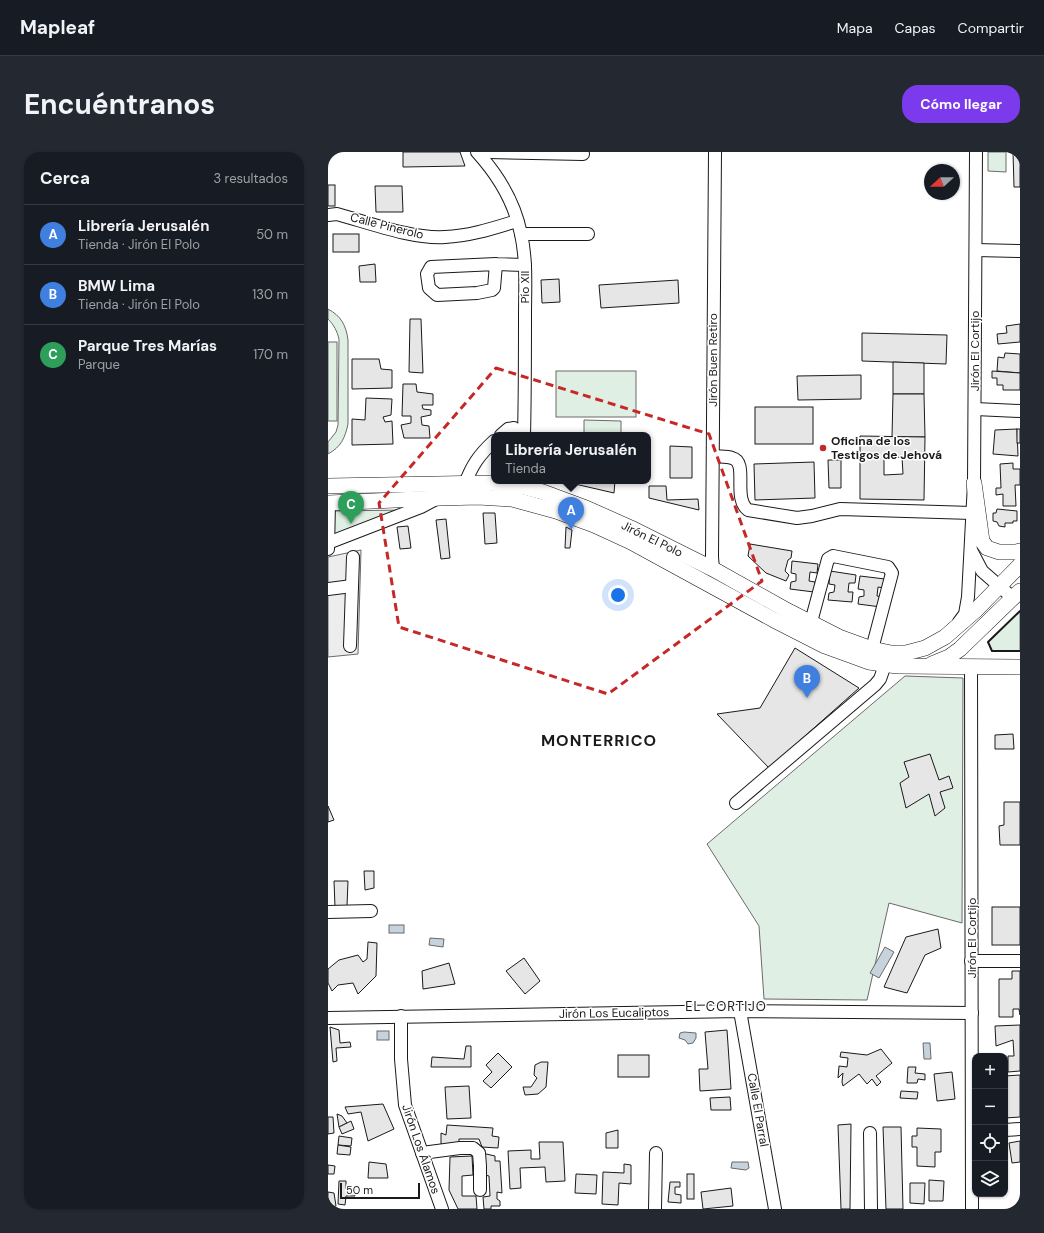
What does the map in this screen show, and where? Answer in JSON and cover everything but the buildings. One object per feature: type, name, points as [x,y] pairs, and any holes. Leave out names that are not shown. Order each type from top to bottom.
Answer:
[{"type":"main road","points":[[328,482],[363,486]]},
{"type":"main road","name":"Jirón El Polo","points":[[328,486],[491,483]]},
{"type":"main road","points":[[974,483],[982,540],[987,548],[999,552],[1020,551]]},
{"type":"main road","name":"Jirón El Polo","points":[[524,484],[586,508],[713,569],[788,612],[839,637],[872,649],[890,652],[906,653],[925,648],[954,630],[1020,565]]},
{"type":"main road","name":"Jirón El Polo","points":[[329,503],[478,497],[512,499],[556,511],[594,524],[631,542],[825,646],[869,662],[885,665],[1020,667]]},
{"type":"main road","points":[[923,666],[949,657],[964,645],[1017,594]]},
{"type":"main road","points":[[964,645],[986,616],[986,610],[976,610]]},
{"type":"street","name":"Pío XII","points":[[477,152],[491,167],[497,177],[507,196],[521,234],[525,265],[524,432]]},
{"type":"street","points":[[489,152],[583,154]]},
{"type":"street","name":"Jirón Buen Retiro","points":[[713,569],[715,152]]},
{"type":"street","name":"Jirón El Cortijo","points":[[954,630],[965,614],[967,606],[974,483],[976,152]]},
{"type":"street","name":"Calle Pinerolo","points":[[328,215],[337,214],[407,233],[433,237],[469,234],[517,221]]},
{"type":"street","points":[[521,234],[588,234]]},
{"type":"street","points":[[976,250],[1020,251]]},
{"type":"street","points":[[496,264],[494,288],[492,290],[477,293],[437,295],[429,288],[427,274],[431,267],[496,264],[525,265]]},
{"type":"street","points":[[975,409],[1020,411]]},
{"type":"street","points":[[504,432],[508,429],[514,428],[518,432]]},
{"type":"street","points":[[465,484],[471,468],[477,458],[491,444]]},
{"type":"street","points":[[713,456],[734,458],[738,461],[740,467],[741,501],[744,507],[748,510],[796,518],[812,516],[840,509],[972,513]]},
{"type":"street","points":[[328,543],[422,507],[440,498]]},
{"type":"street","points":[[328,549],[329,503]]},
{"type":"street","points":[[970,549],[982,571],[999,586],[1017,594]]},
{"type":"street","points":[[811,622],[828,559],[833,556],[888,568],[892,573],[872,649]]},
{"type":"street","points":[[350,646],[353,557]]},
{"type":"street","points":[[328,589],[352,586]]},
{"type":"street","points":[[736,803],[876,685],[885,665]]},
{"type":"street","name":"Jirón El Cortijo","points":[[971,666],[972,1013],[974,1125]]},
{"type":"street","points":[[328,912],[371,911]]},
{"type":"street","points":[[972,961],[1020,961]]},
{"type":"street","name":"Jirón Los Eucaliptos","points":[[328,1018],[740,1011],[972,1013]]},
{"type":"street","name":"Calle El Parral","points":[[740,1011],[775,1209]]},
{"type":"street","name":"Jirón Los Álamos","points":[[401,1016],[405,1105],[442,1209]]},
{"type":"street","points":[[1008,1130],[1020,1130]]},
{"type":"street","points":[[870,1133],[871,1209]]},
{"type":"street","points":[[422,1153],[460,1148],[473,1148],[479,1153],[480,1190]]},
{"type":"street","points":[[655,1209],[656,1153]]},
{"type":"street","name":"Jirón El Cortijo","points":[[972,1209],[973,1161]]},
{"type":"highlighted area","points":[[496,368],[709,434],[762,581],[608,694],[399,627],[379,503]]},
{"type":"green space","points":[[988,152],[1006,152],[1006,172],[988,171]]},
{"type":"green space","points":[[328,309],[340,318],[344,325],[348,340],[348,424],[342,442],[328,454],[328,442],[336,432],[338,425],[339,339],[335,328],[328,319]]},
{"type":"green space","points":[[328,342],[337,342],[337,421],[328,421]]},
{"type":"green space","points":[[556,371],[636,371],[636,417],[556,417]]},
{"type":"green space","points":[[584,420],[621,421],[621,432],[584,432]]},
{"type":"green space","points":[[404,510],[333,537],[334,511]]},
{"type":"green space","points":[[1020,611],[1020,651],[992,651],[988,642]]},
{"type":"green space","points":[[905,676],[963,678],[962,923],[889,903],[867,1000],[764,999],[759,926],[707,844]]},
{"type":"shaded area","points":[[361,550],[358,654],[328,657],[328,557]]},
{"type":"shaded area","points":[[389,925],[404,925],[404,933],[389,933]]},
{"type":"shaded area","points":[[430,938],[444,939],[443,947],[429,945]]},
{"type":"shaded area","points":[[885,947],[894,952],[879,978],[870,973]]},
{"type":"shaded area","points":[[377,1031],[389,1031],[389,1040],[377,1040]]},
{"type":"shaded area","points":[[680,1033],[696,1033],[696,1038],[693,1043],[688,1044],[685,1040],[679,1038]]},
{"type":"shaded area","points":[[923,1043],[930,1043],[931,1059],[924,1059]]},
{"type":"shaded area","points":[[732,1162],[748,1162],[749,1168],[746,1170],[731,1168]]},
{"type":"wall","points":[[1020,611],[988,642],[992,651],[1020,651]]},
{"type":"place","name":"Oficina de los Testigos de Jehová","points":[[823,448]]},
{"type":"place","name":"Parque Tres Marías","points":[[351,524]]},
{"type":"place","name":"Librería Jerusalén","points":[[571,530]]},
{"type":"place","name":"BMW Lima","points":[[807,698]]},
{"type":"district","name":"MONTERRICO","points":[[599,740]]},
{"type":"district","name":"EL CORTIJO","points":[[726,1006]]}]
